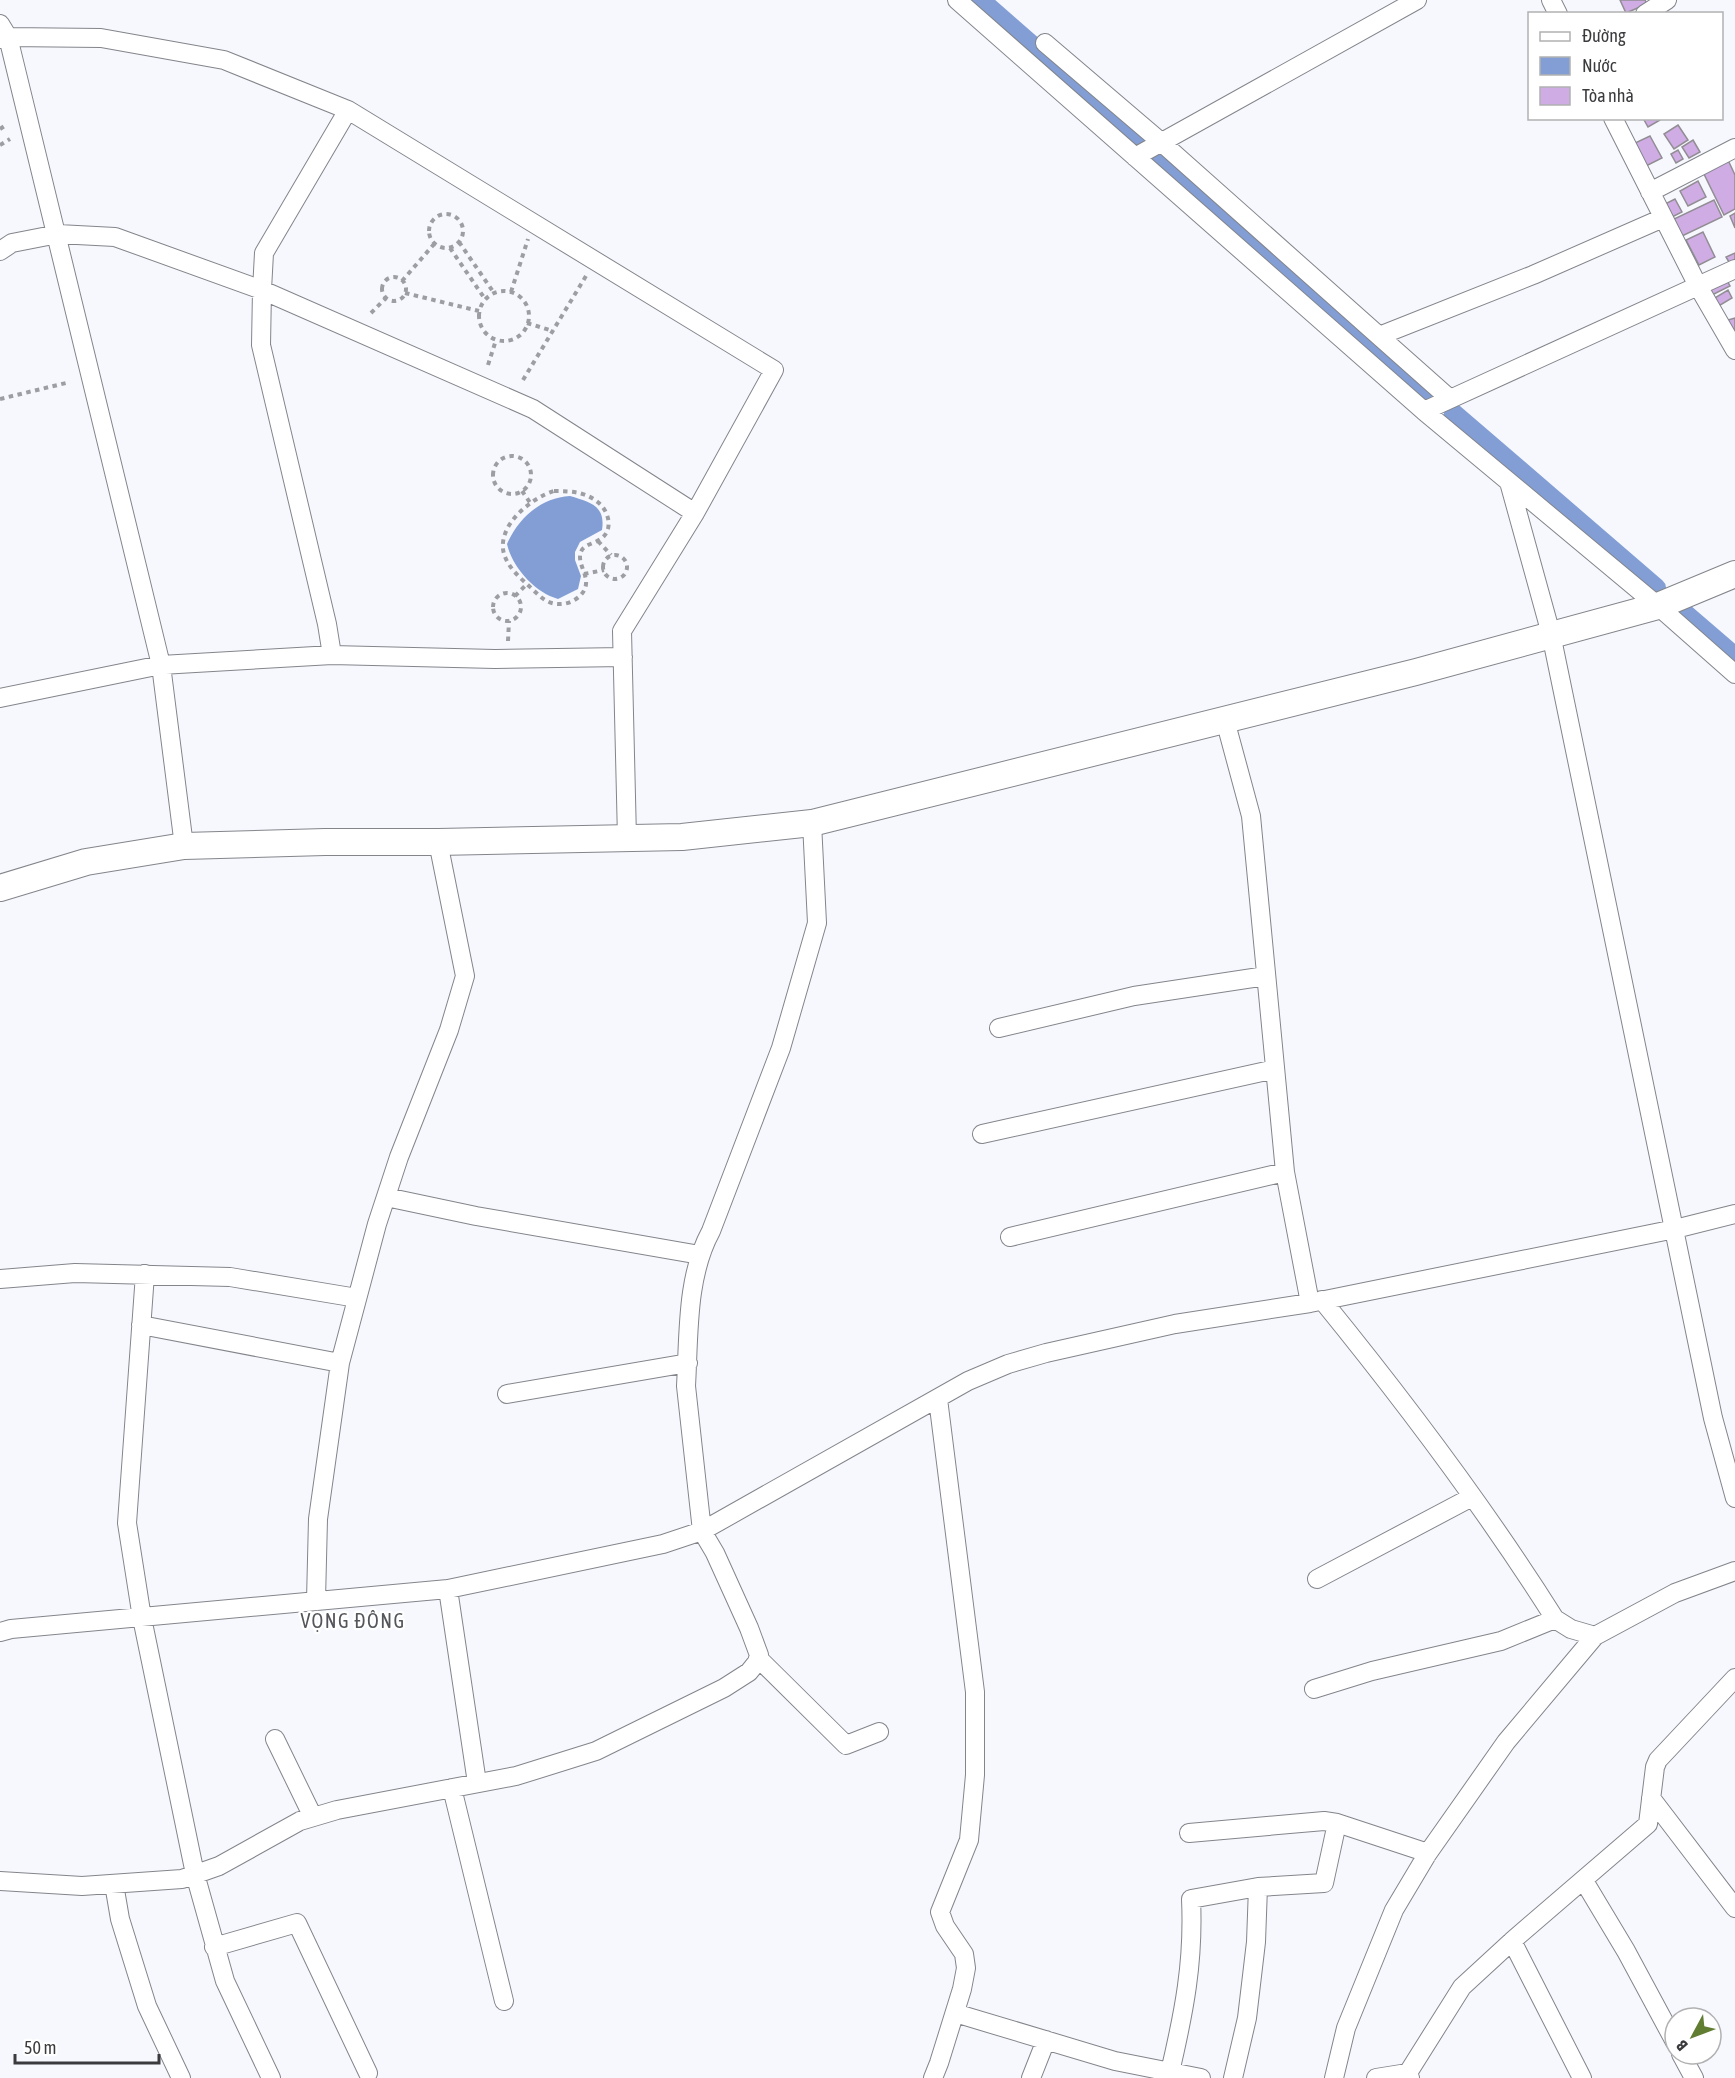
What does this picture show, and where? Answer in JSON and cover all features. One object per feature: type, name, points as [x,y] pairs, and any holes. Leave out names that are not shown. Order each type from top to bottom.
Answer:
[{"type":"street","points":[[957,0],[1424,411],[1658,606],[1735,674]]},
{"type":"street","points":[[1135,157],[1417,0]]},
{"type":"street","points":[[1648,12],[1667,0]]},
{"type":"street","points":[[184,846],[161,665],[58,234],[3,33],[101,38],[224,60],[348,110],[774,370],[695,513],[622,631],[627,838]]},
{"type":"street","points":[[1046,42],[1450,399]]},
{"type":"street","points":[[332,655],[327,624],[261,345],[262,290],[264,253],[348,110]]},
{"type":"street","points":[[1614,120],[1698,286],[1735,350]]},
{"type":"street","points":[[1650,192],[1735,148]]},
{"type":"street","points":[[1379,336],[1533,274],[1663,218]]},
{"type":"street","points":[[0,251],[12,243],[58,234],[115,237],[262,290],[533,409],[695,513]]},
{"type":"street","points":[[1424,411],[1735,269]]},
{"type":"street","points":[[1509,482],[1551,634],[1713,1418],[1735,1498]]},
{"type":"street","points":[[0,888],[86,862],[184,846],[325,842],[438,843],[706,836],[812,823],[1416,672],[1658,606],[1735,574]]},
{"type":"street","points":[[0,698],[161,665],[332,655],[495,659],[622,657]]},
{"type":"street","points":[[1225,720],[1251,816],[1285,1172],[1316,1302],[1369,1358],[1497,1530],[1555,1619],[1571,1629],[1595,1636]]},
{"type":"street","points":[[812,823],[817,923],[781,1048],[711,1232],[700,1255],[695,1273],[686,1386],[702,1531],[715,1553],[749,1628],[758,1658],[846,1745],[879,1732]]},
{"type":"street","points":[[316,1600],[318,1519],[340,1363],[399,1156],[449,1030],[465,976],[438,843]]},
{"type":"street","points":[[999,1028],[1134,996],[1266,976]]},
{"type":"street","points":[[982,1134],[1275,1069]]},
{"type":"street","points":[[1010,1237],[1285,1172]]},
{"type":"street","points":[[386,1197],[476,1216],[700,1255]]},
{"type":"street","points":[[0,1632],[11,1629],[448,1589],[663,1544],[702,1531],[968,1381],[1008,1364],[1046,1353],[1175,1324],[1316,1302],[1675,1229],[1735,1214]]},
{"type":"street","points":[[0,1279],[75,1273],[230,1276],[357,1298]]},
{"type":"street","points":[[145,1274],[127,1523],[142,1618],[195,1874],[225,1981],[271,2078]]},
{"type":"street","points":[[141,1325],[340,1363]]},
{"type":"street","points":[[507,1394],[688,1363]]},
{"type":"street","points":[[933,2078],[962,1989],[966,1959],[960,1946],[945,1926],[940,1912],[969,1840],[975,1775],[975,1692],[938,1399]]},
{"type":"street","points":[[1317,1579],[1472,1497]]},
{"type":"street","points":[[1334,2078],[1346,2028],[1388,1922],[1428,1853],[1521,1724],[1595,1636],[1675,1593],[1735,1571]]},
{"type":"street","points":[[448,1589],[477,1783]]},
{"type":"street","points":[[1314,1689],[1394,1666],[1502,1641],[1555,1619]]},
{"type":"street","points":[[0,1881],[82,1886],[182,1879],[219,1866],[300,1821],[337,1810],[516,1776],[596,1751],[724,1688],[749,1672],[758,1658]]},
{"type":"street","points":[[1376,2078],[1401,2074],[1408,2077],[1462,1988],[1512,1941],[1648,1824],[1655,1767],[1658,1760],[1735,1678]]},
{"type":"street","points":[[275,1739],[313,1817]]},
{"type":"street","points":[[452,1788],[504,2001]]},
{"type":"street","points":[[1651,1798],[1735,1908]]},
{"type":"street","points":[[1190,1833],[1324,1821],[1337,1823],[1428,1853]]},
{"type":"street","points":[[1170,2072],[1185,2003],[1193,1936],[1191,1899],[1258,1887],[1324,1883],[1337,1823]]},
{"type":"street","points":[[1584,1881],[1626,1951],[1663,2020]]},
{"type":"street","points":[[114,1884],[122,1928],[147,2006],[181,2078]]},
{"type":"street","points":[[1233,2078],[1247,2018],[1256,1942],[1258,1887]]},
{"type":"street","points":[[214,1947],[297,1923],[368,2073]]},
{"type":"street","points":[[1512,1941],[1582,2078]]},
{"type":"street","points":[[954,2013],[1115,2061],[1145,2073],[1170,2072],[1201,2078]]},
{"type":"street","points":[[1031,2078],[1046,2040]]},
{"type":"path","points":[[0,129],[6,125]]},
{"type":"path","points":[[0,145],[10,139]]},
{"type":"path","points":[[445,214],[456,217],[462,225],[462,236],[459,242],[450,247],[441,247],[435,243],[429,229],[434,218],[445,214]]},
{"type":"path","points":[[511,292],[529,235]]},
{"type":"path","points":[[459,242],[494,293]]},
{"type":"path","points":[[402,281],[435,243]]},
{"type":"path","points":[[450,247],[485,299]]},
{"type":"path","points":[[523,380],[588,272]]},
{"type":"path","points":[[393,277],[405,285],[405,293],[397,301],[386,298],[382,291],[386,280],[393,277]]},
{"type":"path","points":[[511,292],[526,304],[527,323],[520,335],[513,340],[496,340],[483,331],[479,311],[485,299],[494,293],[511,292]]},
{"type":"path","points":[[405,293],[479,311]]},
{"type":"path","points":[[371,313],[386,298]]},
{"type":"path","points":[[527,323],[553,331]]},
{"type":"path","points":[[488,365],[496,340]]},
{"type":"path","points":[[0,399],[70,382]]},
{"type":"path","points":[[513,456],[528,466],[530,478],[522,491],[506,494],[496,486],[493,475],[501,460],[513,456]]},
{"type":"path","points":[[522,491],[531,504]]},
{"type":"path","points":[[554,491],[573,491],[595,499],[605,510],[609,518],[606,532],[598,541],[584,547],[581,551],[580,558],[586,584],[584,591],[571,602],[561,605],[543,599],[526,584],[516,574],[503,552],[503,541],[507,528],[531,504],[554,491]]},
{"type":"path","points":[[598,541],[611,555],[623,557],[627,563],[627,571],[622,577],[615,579],[607,576],[604,570],[605,560],[611,555]]},
{"type":"path","points":[[584,574],[604,570]]},
{"type":"path","points":[[627,571],[632,574]]},
{"type":"path","points":[[515,596],[526,584]]},
{"type":"path","points":[[504,594],[515,596],[520,601],[521,610],[516,618],[509,621],[502,620],[496,615],[494,602],[504,594]]},
{"type":"path","points":[[508,642],[509,621]]},
{"type":"water","points":[[570,496],[595,506],[603,522],[602,530],[580,542],[575,552],[575,560],[581,576],[578,589],[558,599],[541,591],[526,578],[519,570],[507,544],[518,525],[532,511],[550,501]]},
{"type":"building","points":[[1620,0],[1645,0],[1647,4],[1628,12],[1626,12]]},
{"type":"building","points":[[1644,120],[1660,120],[1648,127]]},
{"type":"building","points":[[1678,125],[1688,140],[1674,149],[1664,134]]},
{"type":"building","points":[[1650,136],[1662,158],[1646,166],[1635,143]]},
{"type":"building","points":[[1693,140],[1700,152],[1689,158],[1682,147]]},
{"type":"building","points":[[1678,150],[1683,159],[1676,163],[1671,154]]},
{"type":"building","points":[[1728,160],[1735,175],[1735,209],[1724,215],[1703,172]]},
{"type":"building","points":[[1698,181],[1706,197],[1688,206],[1680,191]]},
{"type":"building","points":[[1675,199],[1682,212],[1672,217],[1665,204]]},
{"type":"building","points":[[1714,200],[1722,217],[1682,236],[1674,219]]},
{"type":"building","points":[[1735,213],[1735,228],[1730,216]]},
{"type":"building","points":[[1703,232],[1715,257],[1699,265],[1686,240]]},
{"type":"building","points":[[1735,253],[1735,265],[1732,267],[1726,257]]},
{"type":"building","points":[[1725,277],[1730,286],[1712,295],[1707,287]]},
{"type":"building","points":[[1728,290],[1732,298],[1717,307],[1713,299]]},
{"type":"building","points":[[1735,318],[1735,331],[1731,332],[1728,320]]},
{"type":"waterway","points":[[980,0],[1429,392]]},
{"type":"waterway","points":[[1454,414],[1656,588]]},
{"type":"waterway","points":[[1684,613],[1735,657]]},
{"type":"district","name":"VỌNG ĐÔNG","points":[[353,1621]]}]
